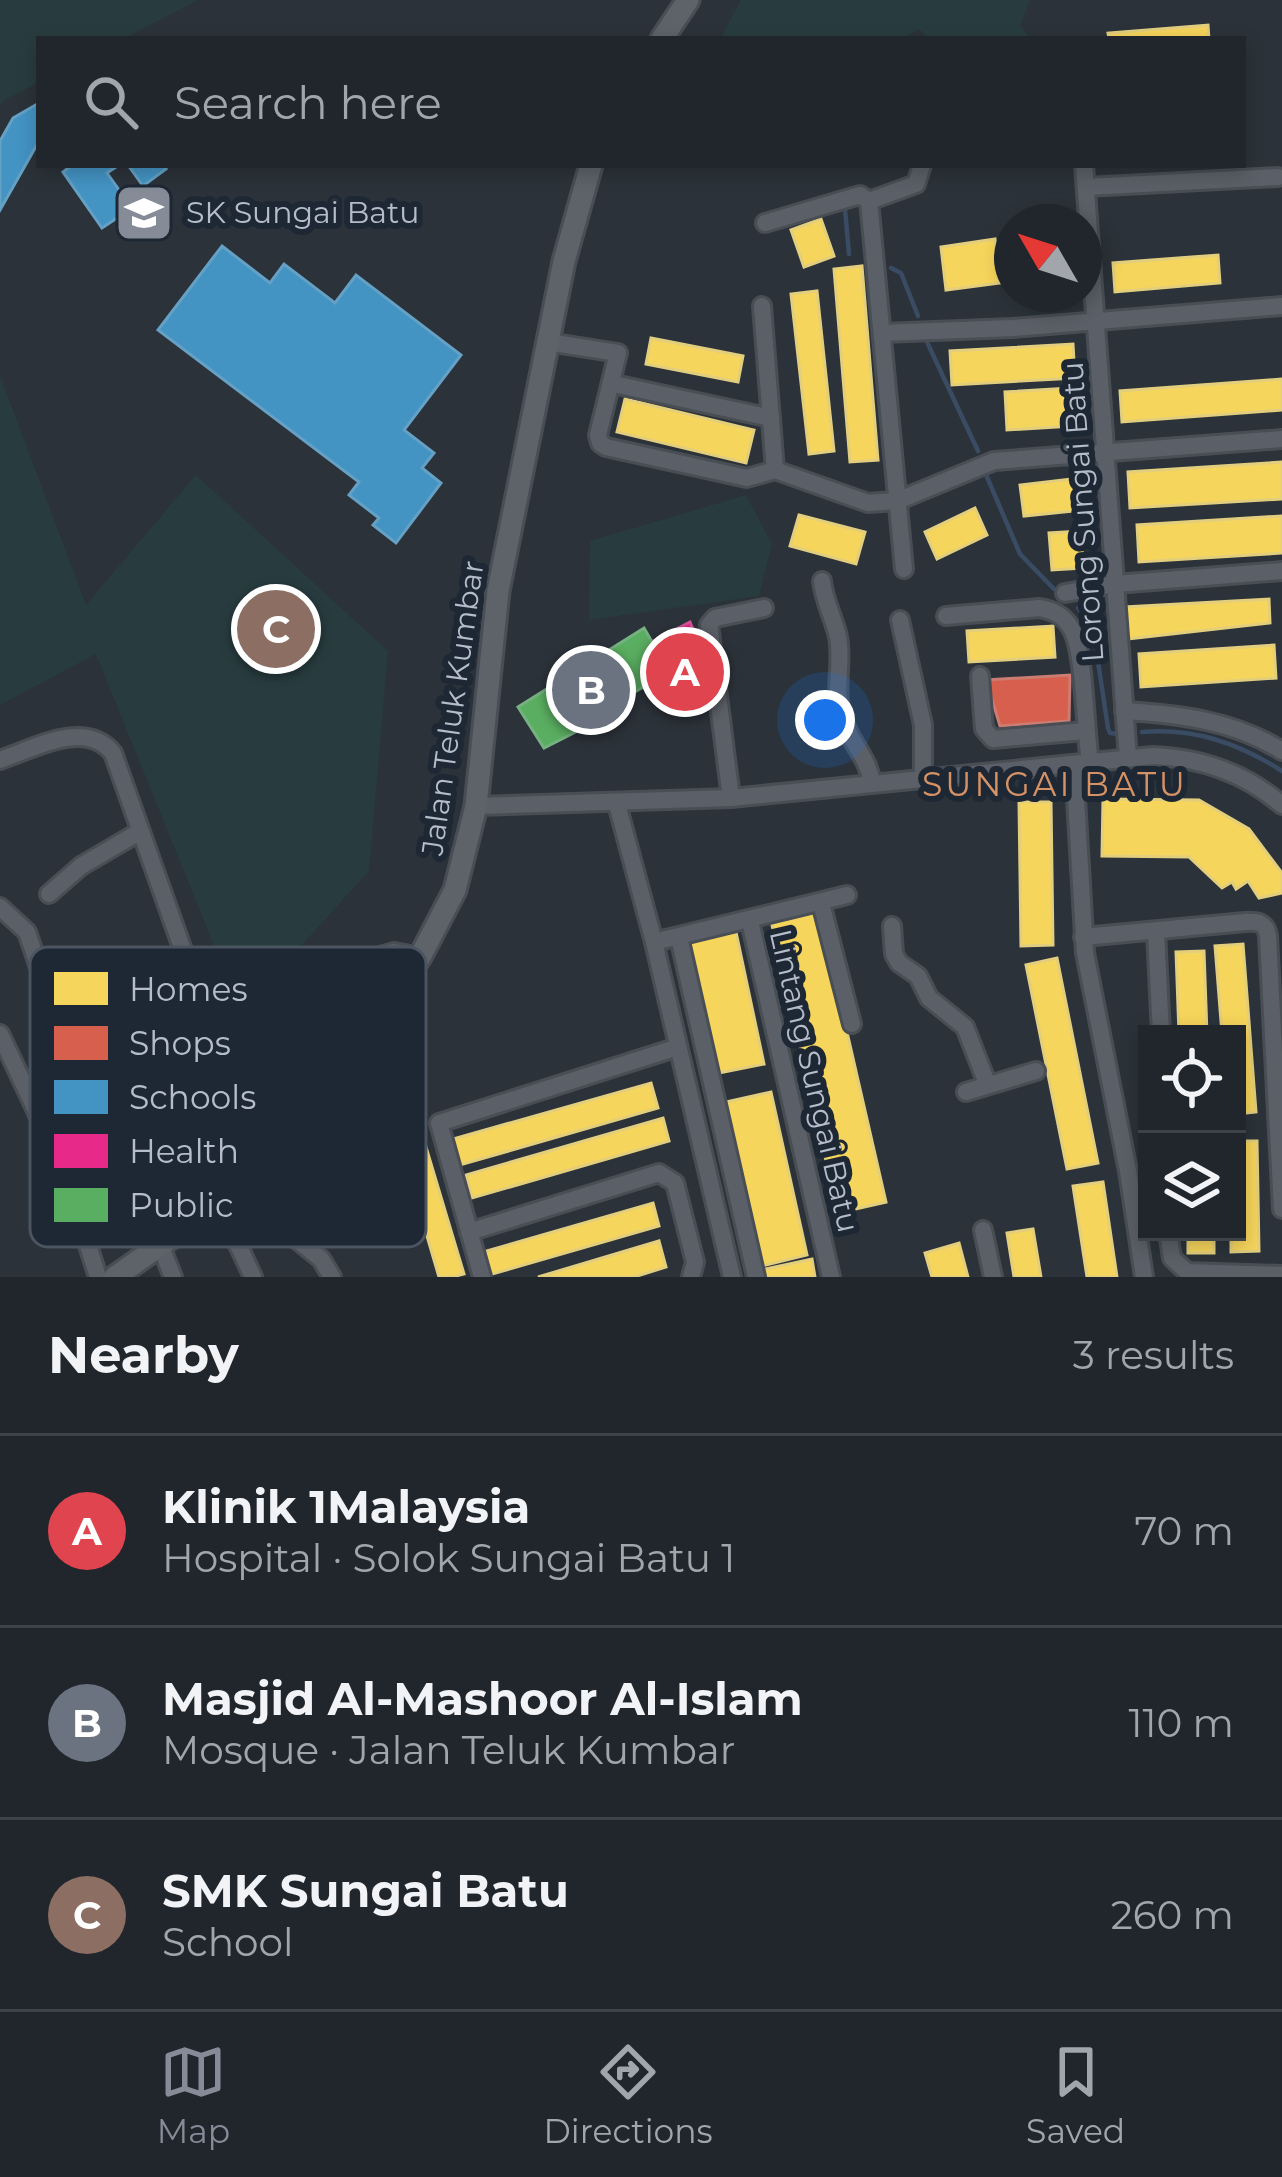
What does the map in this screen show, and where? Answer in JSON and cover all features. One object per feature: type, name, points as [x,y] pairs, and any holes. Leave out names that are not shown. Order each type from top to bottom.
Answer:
[{"type":"main road","points":[[664,36],[688,0]]},
{"type":"main road","name":"Jalan Teluk Kumbar","points":[[425,947],[455,890],[476,806],[497,591],[564,261],[590,168]]},
{"type":"main road","name":"Jalan Teluk Kumbar","points":[[124,1274],[157,1247]]},
{"type":"street","points":[[869,201],[916,184],[921,168]]},
{"type":"street","name":"Lorong Sungai Batu","points":[[1084,168],[1127,758]]},
{"type":"street","points":[[1086,188],[1278,177]]},
{"type":"street","points":[[765,223],[860,195],[869,201],[904,569]]},
{"type":"street","points":[[762,306],[775,470]]},
{"type":"street","points":[[884,333],[1012,328],[1282,306]]},
{"type":"street","points":[[548,342],[619,353],[598,435],[606,447],[747,478],[775,470],[868,503],[897,501],[994,461],[1282,439]]},
{"type":"street","points":[[614,384],[771,418]]},
{"type":"street","points":[[946,616],[1039,608],[1115,584],[1282,571]]},
{"type":"street","points":[[821,581],[839,639],[836,693],[841,716],[867,762],[872,784]]},
{"type":"street","points":[[1059,602],[1078,645],[1085,731],[1083,937],[1144,1277]]},
{"type":"street","points":[[731,798],[710,621],[764,608]]},
{"type":"street","points":[[900,620],[923,725],[923,780]]},
{"type":"street","points":[[980,676],[984,729],[993,739],[1085,731]]},
{"type":"street","points":[[1124,710],[1236,728],[1282,751]]},
{"type":"street","points":[[0,760],[84,735],[101,739],[113,753],[181,947]]},
{"type":"street","points":[[476,806],[731,798],[1127,758],[1179,757],[1206,763],[1258,786],[1282,805]]},
{"type":"street","points":[[617,804],[732,1277]]},
{"type":"street","points":[[49,894],[81,866],[140,832]]},
{"type":"street","points":[[750,921],[848,895]]},
{"type":"street","points":[[821,903],[852,1024]]},
{"type":"street","points":[[0,907],[27,932],[32,947]]},
{"type":"street","name":"Lintang Sungai Batu","points":[[654,942],[750,921],[831,1277]]},
{"type":"street","points":[[1083,937],[1258,921],[1267,931],[1282,1208]]},
{"type":"street","points":[[892,926],[894,954],[918,976],[929,998],[964,1027],[987,1084]]},
{"type":"street","points":[[1156,932],[1161,1025]]},
{"type":"street","points":[[680,937],[756,1277]]},
{"type":"street","points":[[0,1034],[30,1099]]},
{"type":"street","points":[[482,1277],[440,1123],[678,1047]]},
{"type":"street","points":[[966,1092],[1036,1071]]},
{"type":"street","points":[[470,1232],[648,1176],[669,1176],[675,1183],[695,1262],[691,1277]]},
{"type":"street","points":[[983,1230],[993,1277]]},
{"type":"street","points":[[1169,1241],[1172,1258],[1187,1272],[1282,1275]]},
{"type":"street","points":[[88,1247],[98,1277]]},
{"type":"street","points":[[158,1247],[173,1277]]},
{"type":"street","points":[[238,1247],[253,1277]]},
{"type":"street","points":[[306,1247],[332,1277]]},
{"type":"green space","points":[[0,0],[198,0],[129,36],[36,36],[36,84],[0,107]]},
{"type":"green space","points":[[741,0],[1030,0],[1020,26],[1029,36],[926,36],[919,29],[906,36],[722,36]]},
{"type":"green space","points":[[0,376],[86,605],[196,475],[388,651],[369,871],[300,947],[215,947],[96,654],[0,705]]},
{"type":"green space","points":[[746,495],[772,544],[759,596],[589,620],[590,541]]},
{"type":"building: Homes","points":[[1208,25],[1209,36],[1108,36]]},
{"type":"building: Homes","points":[[821,219],[834,256],[804,267],[791,230]]},
{"type":"building: Homes","points":[[994,239],[994,284],[946,290],[941,247]]},
{"type":"building: Homes","points":[[1218,255],[1220,283],[1115,292],[1113,263]]},
{"type":"building: Homes","points":[[862,266],[878,460],[850,462],[834,269]]},
{"type":"building: Homes","points":[[817,291],[834,451],[809,454],[791,294]]},
{"type":"building: Homes","points":[[651,338],[743,356],[738,382],[646,364]]},
{"type":"building: Homes","points":[[1073,344],[1075,378],[952,385],[950,351]]},
{"type":"building: Homes","points":[[1282,379],[1282,410],[1122,422],[1120,391]]},
{"type":"building: Homes","points":[[1086,387],[1088,425],[1007,430],[1005,392]]},
{"type":"building: Homes","points":[[625,399],[754,430],[746,463],[617,432]]},
{"type":"building: Homes","points":[[1282,462],[1282,499],[1130,508],[1128,472]]},
{"type":"building: Homes","points":[[1081,478],[1084,510],[1024,516],[1020,485]]},
{"type":"building: Homes","points":[[975,508],[987,535],[937,559],[925,532]]},
{"type":"building: Homes","points":[[799,515],[865,532],[856,564],[790,546]]},
{"type":"building: Homes","points":[[1282,516],[1282,553],[1139,562],[1137,525]]},
{"type":"building: Homes","points":[[1081,531],[1083,568],[1052,570],[1049,533]]},
{"type":"building: Homes","points":[[1269,599],[1270,623],[1127,639],[1125,607]]},
{"type":"building: Homes","points":[[1053,626],[1055,657],[969,662],[967,631]]},
{"type":"building: Homes","points":[[1274,645],[1276,678],[1141,687],[1139,654]]},
{"type":"building: Homes","points":[[1103,799],[1199,800],[1249,829],[1282,873],[1282,893],[1259,898],[1248,881],[1236,889],[1232,882],[1222,888],[1189,857],[1102,856]]},
{"type":"building: Homes","points":[[1019,802],[1051,802],[1053,945],[1021,946]]},
{"type":"building: Homes","points":[[819,910],[886,1202],[838,1213],[771,921]]},
{"type":"building: Homes","points":[[736,932],[764,1064],[714,1074],[687,942]]},
{"type":"building: Homes","points":[[1243,944],[1256,1112],[1246,1113],[1246,1025],[1221,1025],[1215,946]]},
{"type":"building: Homes","points":[[1204,951],[1207,1025],[1179,1025],[1176,952]]},
{"type":"building: Homes","points":[[1057,958],[1098,1163],[1067,1169],[1026,965]]},
{"type":"building: Homes","points":[[651,1083],[658,1108],[460,1165],[453,1139]]},
{"type":"building: Homes","points":[[771,1092],[807,1255],[758,1267],[722,1103]]},
{"type":"building: Homes","points":[[663,1118],[669,1141],[472,1198],[466,1175]]},
{"type":"building: Homes","points":[[1246,1141],[1257,1141],[1259,1251],[1231,1252],[1231,1241],[1246,1241]]},
{"type":"building: Homes","points":[[426,1147],[464,1274],[439,1277],[426,1233]]},
{"type":"building: Homes","points":[[1103,1182],[1117,1277],[1087,1277],[1073,1186]]},
{"type":"building: Homes","points":[[653,1203],[659,1226],[489,1275],[483,1252]]},
{"type":"building: Homes","points":[[1033,1229],[1041,1277],[1014,1277],[1007,1233]]},
{"type":"building: Homes","points":[[659,1241],[666,1267],[634,1277],[538,1277]]},
{"type":"building: Homes","points":[[1188,1241],[1214,1241],[1214,1253],[1188,1253]]},
{"type":"building: Homes","points":[[959,1243],[968,1277],[932,1277],[925,1253]]},
{"type":"building: Homes","points":[[812,1259],[815,1277],[762,1277],[761,1270]]},
{"type":"building: Shops","points":[[1070,675],[1069,721],[1000,726],[986,680]]},
{"type":"building: Schools","points":[[36,105],[36,146],[0,210],[0,141],[13,118]]},
{"type":"building: Schools","points":[[114,168],[107,173],[132,208],[102,228],[63,172]]},
{"type":"building: Schools","points":[[130,168],[165,168],[166,169],[143,186]]},
{"type":"building: Schools","points":[[222,246],[270,283],[284,264],[335,303],[356,275],[461,355],[404,430],[434,453],[422,468],[441,483],[396,543],[373,525],[379,518],[349,495],[359,482],[158,330]]},
{"type":"building: Health","points":[[690,622],[699,644],[689,651],[713,694],[689,706],[651,642]]},
{"type":"building: Public","points":[[644,628],[689,706],[685,708],[664,675],[597,714],[599,720],[544,748],[518,707]]},
{"type":"waterway","points":[[845,209],[849,254]]},
{"type":"waterway","points":[[891,268],[901,273],[918,316]]},
{"type":"waterway","points":[[927,342],[978,451]]},
{"type":"waterway","points":[[987,477],[1020,554],[1054,589]]},
{"type":"waterway","points":[[1078,608],[1093,628],[1108,728],[1120,734]]},
{"type":"waterway","points":[[1142,732],[1180,732],[1215,740],[1282,771]]},
{"type":"place","name":"SK Sungai Batu","points":[[144,213]]},
{"type":"place","name":"SMK Sungai Batu","points":[[276,629]]},
{"type":"place","name":"Klinik 1Malaysia","points":[[685,672]]},
{"type":"place","name":"Masjid Al-Mashoor Al-Islam","points":[[591,690]]},
{"type":"district","name":"SUNGAI BATU","points":[[1055,784]]}]
